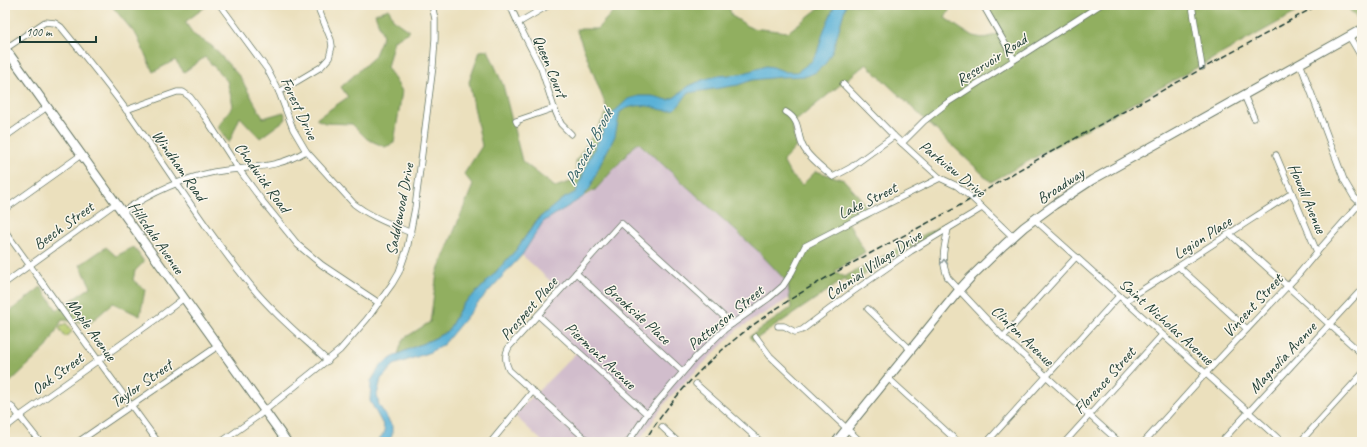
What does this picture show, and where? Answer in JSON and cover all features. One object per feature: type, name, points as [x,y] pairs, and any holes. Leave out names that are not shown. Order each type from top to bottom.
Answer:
[{"type":"street","name":"Forest Drive","points":[[220,5],[267,68],[279,92],[293,129],[306,151],[354,204],[372,216],[411,232]]},
{"type":"street","points":[[279,92],[321,67],[329,58],[332,46],[331,40],[317,5]]},
{"type":"street","name":"Saddlewood Drive","points":[[221,442],[264,411],[340,350],[359,330],[399,272],[411,232],[420,176],[433,66],[435,24],[432,5]]},
{"type":"street","name":"Queen Court","points":[[510,5],[518,24],[541,68],[554,108],[561,124],[571,134]]},
{"type":"street","points":[[518,24],[549,5]]},
{"type":"street","points":[[983,5],[1014,59]]},
{"type":"street","name":"Reservoir Road","points":[[902,143],[914,130],[938,109],[1100,5]]},
{"type":"street","points":[[1192,5],[1202,66]]},
{"type":"street","name":"Windham Road","points":[[5,49],[41,24],[50,22],[59,25],[126,110],[175,183],[229,258],[253,288],[284,320],[328,361]]},
{"type":"street","name":"Broadway","points":[[836,442],[960,289],[990,258],[1034,220],[1092,180],[1362,29]]},
{"type":"street","points":[[1349,36],[1362,58]]},
{"type":"street","name":"Hillsdale Avenue","points":[[5,49],[286,442]]},
{"type":"street","points":[[1300,63],[1344,180],[1349,189],[1361,203]]},
{"type":"street","name":"Parkview Drive","points":[[842,84],[894,136],[940,178],[957,186],[1013,237]]},
{"type":"street","name":"Chadwick Road","points":[[126,110],[177,92],[184,92],[190,97],[263,202],[298,245],[322,265],[379,303]]},
{"type":"street","points":[[1244,95],[1254,118]]},
{"type":"street","points":[[5,137],[47,107]]},
{"type":"street","points":[[517,123],[516,121],[554,108]]},
{"type":"street","points":[[786,112],[792,115],[797,121],[801,142],[806,152],[833,177],[850,168],[894,136]]},
{"type":"street","points":[[122,212],[154,193],[175,183],[213,172],[280,164],[306,151]]},
{"type":"street","points":[[5,209],[81,155]]},
{"type":"street","name":"Howell Avenue","points":[[1276,155],[1317,252]]},
{"type":"street","name":"Lake Street","points":[[805,246],[940,178]]},
{"type":"street","name":"Legion Place","points":[[1125,301],[1292,193]]},
{"type":"street","name":"Beech Street","points":[[5,283],[116,203]]},
{"type":"street","name":"Vincent Street","points":[[1144,442],[1361,203]]},
{"type":"street","name":"Colonial Village Drive","points":[[778,326],[784,326],[795,332],[802,330],[851,293],[905,256],[982,208]]},
{"type":"street","name":"Saint Nicholas Avenue","points":[[1034,220],[1282,442]]},
{"type":"street","name":"Prospect Place","points":[[589,442],[509,370],[505,356],[509,347],[621,223],[732,324]]},
{"type":"street","name":"Clinton Avenue","points":[[948,229],[944,248],[943,267],[948,278],[960,289],[1003,337],[1119,442]]},
{"type":"street","name":"Maple Avenue","points":[[5,231],[158,442]]},
{"type":"street","points":[[1230,234],[1362,354]]},
{"type":"street","name":"Patterson Street","points":[[628,442],[647,414],[682,371],[710,343],[732,324],[769,298],[782,286],[792,272],[805,246]]},
{"type":"street","points":[[1003,337],[1076,257]]},
{"type":"street","points":[[1178,267],[1247,329]]},
{"type":"street","name":"Brookside Place","points":[[576,273],[682,371]]},
{"type":"street","name":"Magnolia Avenue","points":[[1221,442],[1362,289]]},
{"type":"street","points":[[987,442],[1119,296]]},
{"type":"street","name":"Oak Street","points":[[5,428],[184,298]]},
{"type":"street","points":[[868,309],[911,350]]},
{"type":"street","name":"Piermont Avenue","points":[[538,315],[647,414]]},
{"type":"street","name":"Florence Street","points":[[1065,442],[1162,334]]},
{"type":"street","points":[[756,337],[770,356],[861,442]]},
{"type":"street","name":"Taylor Street","points":[[78,442],[218,346]]},
{"type":"street","points":[[1300,442],[1362,374]]},
{"type":"street","points":[[888,378],[958,442]]},
{"type":"street","points":[[696,384],[761,442]]},
{"type":"street","points":[[493,441],[533,391]]},
{"type":"street","points":[[5,402],[13,408],[40,442]]},
{"type":"street","points":[[662,427],[678,442]]},
{"type":"shaded area","points":[[638,142],[758,251],[788,283],[790,298],[738,329],[669,398],[638,442],[543,442],[514,415],[577,352],[537,314],[559,289],[522,255],[543,222],[595,190]]},
{"type":"green space","points":[[111,5],[208,5],[185,22],[194,35],[212,46],[240,77],[263,118],[284,112],[286,119],[260,138],[240,117],[229,143],[218,127],[233,105],[227,81],[205,57],[184,72],[175,60],[153,72],[137,36]]},
{"type":"green space","points":[[619,5],[728,5],[732,16],[751,28],[788,32],[823,5],[952,5],[945,18],[964,31],[977,37],[984,38],[991,37],[998,33],[983,5],[1289,5],[1295,13],[991,182],[866,64],[792,124],[796,147],[783,161],[790,174],[802,185],[816,171],[844,180],[862,200],[869,213],[848,222],[865,252],[835,271],[844,277],[980,205],[849,284],[845,279],[753,341],[749,337],[791,308],[788,283],[758,251],[638,142],[595,190],[538,218],[516,250],[480,289],[462,305],[448,331],[398,354],[403,339],[430,322],[437,273],[473,185],[464,174],[482,146],[469,82],[480,51],[488,50],[503,85],[522,161],[555,187],[576,180],[576,161],[608,111],[576,29],[597,29]]},
{"type":"green space","points":[[1345,5],[1362,5],[1362,17],[1358,19]]},
{"type":"green space","points":[[389,9],[393,19],[410,31],[394,40],[387,67],[402,91],[394,143],[385,147],[367,139],[352,124],[325,123],[316,119],[348,97],[341,87],[374,57],[383,36],[375,14]]},
{"type":"green space","points":[[106,247],[116,256],[134,247],[144,262],[135,271],[133,280],[145,290],[140,316],[113,303],[90,323],[62,320],[47,347],[5,387],[5,315],[41,287],[57,310],[91,287],[80,265]]},
{"type":"green space","points":[[66,323],[72,332],[65,337],[59,328]]},
{"type":"water","points":[[835,5],[846,5],[833,50],[825,64],[816,72],[807,76],[752,80],[738,85],[688,93],[681,103],[672,110],[648,106],[633,106],[620,112],[615,136],[590,188],[583,197],[543,222],[522,255],[477,304],[444,344],[430,352],[394,365],[381,379],[377,395],[379,405],[392,426],[392,436],[387,442],[377,442],[385,432],[383,425],[370,401],[371,381],[381,365],[398,354],[448,331],[462,305],[480,289],[516,250],[538,219],[561,200],[576,192],[589,159],[612,114],[628,99],[639,96],[652,96],[668,100],[675,97],[689,86],[705,79],[718,76],[741,74],[766,66],[786,72],[797,72],[812,61],[817,53],[824,30]]},
{"type":"railway","points":[[644,442],[675,398],[711,360],[750,327],[792,299],[835,272],[973,198],[1062,146],[1318,5]]},
{"type":"water label","name":"Pascack Brook","points":[[588,147]]}]
